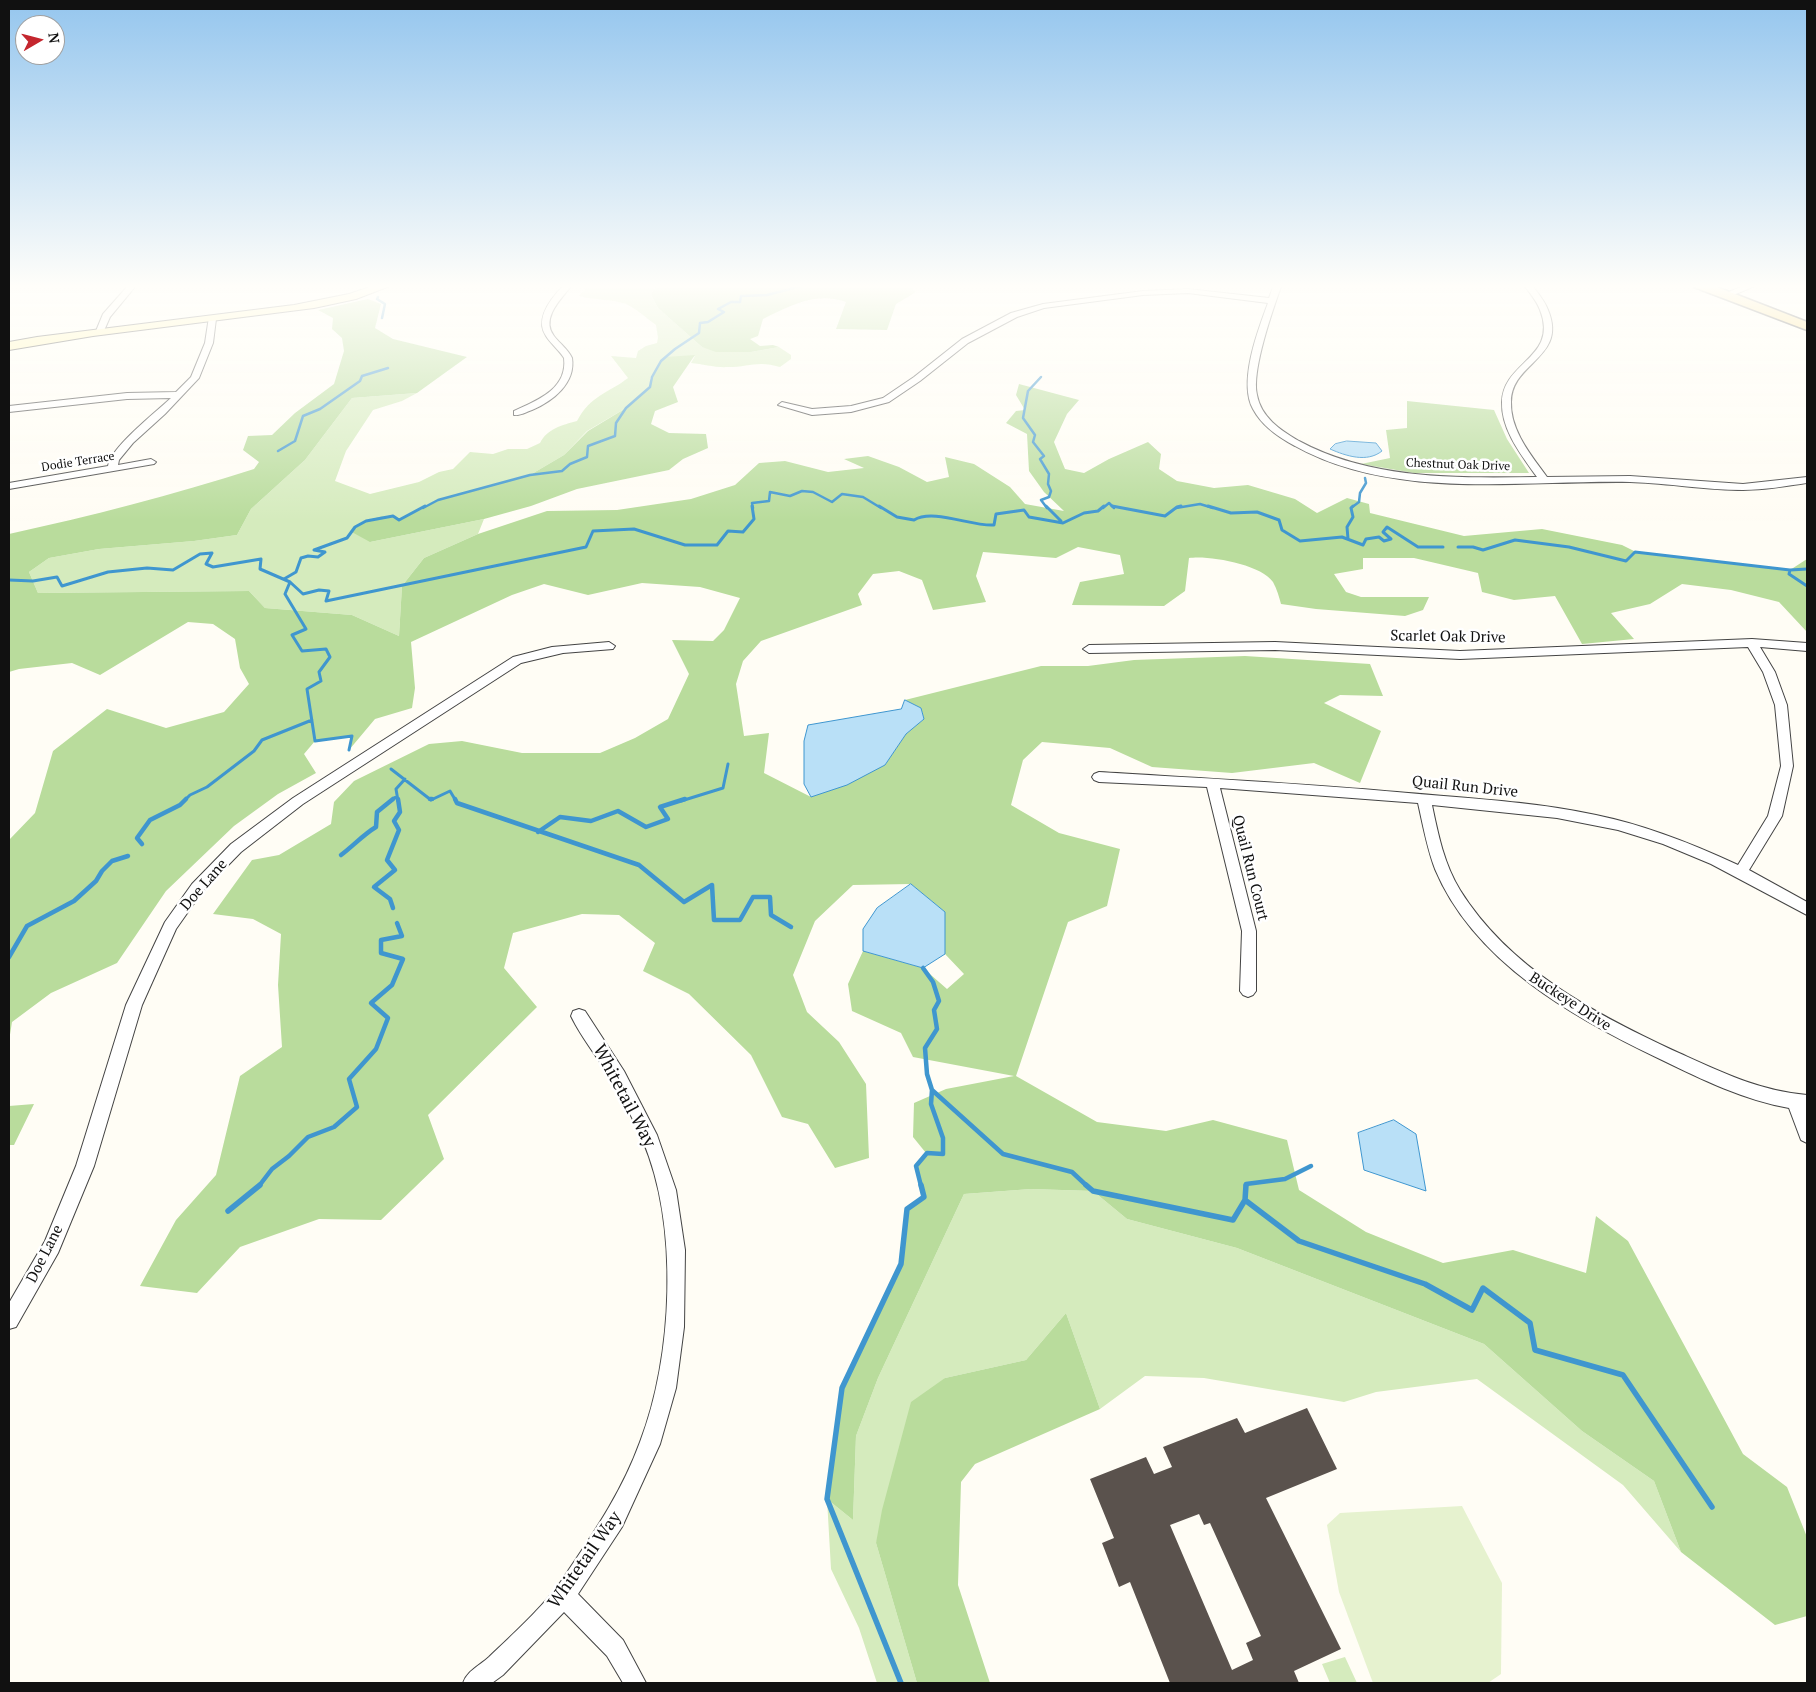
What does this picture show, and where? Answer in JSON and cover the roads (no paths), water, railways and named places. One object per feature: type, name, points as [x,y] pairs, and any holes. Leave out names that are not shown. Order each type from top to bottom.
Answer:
[{"type":"street","points":[[116,469],[113,466],[114,459],[195,378],[199,363]]},
{"type":"street","points":[[517,412],[543,401],[562,383],[569,363]]},
{"type":"street","points":[[782,405],[812,412],[851,410],[886,400],[918,379],[938,363]]},
{"type":"street","name":"Chestnut Oak Drive","points":[[1255,363],[1251,386],[1252,395],[1257,409],[1263,418],[1295,444],[1320,457],[1372,471],[1440,478],[1631,479],[1744,487],[1807,480]]},
{"type":"street","points":[[1531,363],[1512,383],[1506,399],[1508,421],[1520,445],[1544,480]]},
{"type":"street","points":[[9,410],[127,396],[179,395]]},
{"type":"street","name":"Dodie Terrace","points":[[9,486],[151,462]]},
{"type":"street","points":[[1741,872],[1775,816],[1787,766],[1781,705],[1769,672],[1752,643]]},
{"type":"street","name":"Scarlet Oak Drive","points":[[1089,649],[1275,646],[1460,654],[1752,643],[1807,647]]},
{"type":"street","name":"Doe Lane","points":[[9,1320],[52,1246],[85,1166],[134,1005],[170,926],[198,888],[236,848],[298,801],[517,660],[550,650],[609,646]]},
{"type":"street","name":"Quail Run Drive","points":[[1100,777],[1212,783],[1424,799],[1557,812],[1618,825],[1670,842],[1741,872],[1807,909]]},
{"type":"street","name":"Quail Run Court","points":[[1212,783],[1249,931],[1248,992]]},
{"type":"street","name":"Buckeye Drive","points":[[1424,799],[1434,849],[1447,879],[1465,910],[1507,957],[1537,983],[1563,1001],[1621,1034],[1738,1088],[1801,1102]]},
{"type":"street","name":"Whitetail Way","points":[[474,1683],[495,1667],[564,1596],[615,1520],[650,1444],[666,1388],[675,1327],[676,1250],[666,1190],[651,1140],[618,1076],[579,1016]]},
{"type":"street","points":[[1801,1102],[1807,1135]]},
{"type":"street","points":[[564,1596],[615,1648],[635,1683]]},
{"type":"water","points":[[1347,441],[1376,443],[1382,451],[1370,457],[1356,457],[1330,449],[1335,444]]},
{"type":"water","points":[[905,700],[921,708],[924,719],[906,734],[885,765],[847,785],[811,797],[804,784],[804,741],[808,725],[901,709]]},
{"type":"water","points":[[911,884],[945,912],[945,954],[923,968],[863,951],[863,929],[877,908]]},
{"type":"water","points":[[1394,1120],[1416,1134],[1426,1191],[1364,1170],[1358,1133]]},
{"type":"waterway","points":[[423,508],[438,500],[530,475],[562,471],[570,464],[587,457],[588,446],[615,436],[616,423],[626,408],[650,387],[652,377],[660,363]]},
{"type":"waterway","points":[[278,451],[295,441],[303,416],[320,409],[360,381],[362,376],[388,368]]},
{"type":"waterway","points":[[1041,377],[1028,391],[1023,418],[1035,435],[1033,442],[1044,456],[1040,459],[1049,474],[1048,484],[1051,491],[1049,497],[1041,500],[1047,508]]},
{"type":"waterway","points":[[1351,508],[1359,502],[1360,493],[1366,483],[1365,478]]},
{"type":"waterway","points":[[753,508],[752,503],[769,501],[770,492],[790,496],[802,491],[813,492],[832,502],[842,494],[863,497],[881,508]]},
{"type":"waterway","points":[[1103,508],[1109,503],[1112,506]]},
{"type":"waterway","points":[[1176,508],[1200,504],[1213,508]]},
{"type":"waterway","points":[[284,579],[296,572],[301,558],[308,556],[318,557],[325,552],[314,550],[347,538],[355,527],[366,521],[393,516],[399,520],[425,506]]},
{"type":"waterway","points":[[290,582],[303,594],[319,590],[329,591],[326,601],[586,547],[593,531],[634,529],[685,545],[717,545],[728,531],[743,532],[754,519],[752,506]]},
{"type":"waterway","points":[[879,506],[897,517],[914,520],[932,516],[985,525],[994,525],[996,514],[1024,510],[1029,517],[1063,523],[1084,513],[1098,511],[1104,506]]},
{"type":"waterway","points":[[1046,506],[1061,521]]},
{"type":"waterway","points":[[1112,506],[1165,516],[1181,506]]},
{"type":"waterway","points":[[1208,506],[1231,513],[1257,512],[1279,520],[1282,530],[1300,541],[1342,537],[1363,545],[1366,539],[1379,537],[1384,541],[1391,539],[1383,532],[1387,527],[1418,547],[1443,547]]},
{"type":"waterway","points":[[1348,539],[1347,527],[1353,517],[1351,508]]},
{"type":"waterway","points":[[1458,547],[1473,547],[1483,550],[1515,540],[1569,547],[1626,561],[1635,552],[1790,570]]},
{"type":"waterway","points":[[9,580],[33,581],[57,577],[62,586],[108,572],[147,568],[173,570],[200,554],[212,553],[206,564],[213,567],[261,559],[260,569],[290,582]]},
{"type":"waterway","points":[[1790,570],[1807,569]]},
{"type":"waterway","points":[[1790,570],[1789,574],[1807,586]]},
{"type":"waterway","points":[[290,582],[285,594],[306,629],[292,635],[302,651],[326,649],[330,657],[319,672],[321,681],[307,689],[312,720]]},
{"type":"waterway","points":[[142,844],[137,838],[150,820],[180,805],[190,795],[207,787],[254,751],[262,740],[312,720]]},
{"type":"waterway","points":[[312,720],[315,741],[352,736],[349,750]]},
{"type":"waterway","points":[[681,801],[723,788],[728,764]]},
{"type":"waterway","points":[[391,769],[405,780]]},
{"type":"waterway","points":[[398,801],[396,789],[405,780]]},
{"type":"waterway","points":[[405,780],[431,800],[450,791],[456,801]]},
{"type":"waterway","points":[[391,801],[397,796]]},
{"type":"waterway","points":[[341,855],[376,827],[377,812],[393,799]]},
{"type":"waterway","points":[[393,908],[390,899],[374,887],[395,870],[387,860],[399,830],[394,821],[400,812],[398,799]]},
{"type":"waterway","points":[[539,831],[560,817],[591,821],[618,811],[646,827],[668,819],[660,807],[685,799]]},
{"type":"waterway","points":[[456,801],[457,803],[539,831]]},
{"type":"waterway","points":[[539,831],[639,865],[684,902],[712,885],[714,920],[740,920],[753,897],[770,897],[771,915],[791,927]]},
{"type":"waterway","points":[[9,957],[27,926],[74,901],[96,881],[102,871],[112,861],[128,856]]},
{"type":"waterway","points":[[259,1186],[272,1169],[289,1156],[308,1137],[334,1127],[357,1107],[349,1079],[376,1049],[388,1018],[371,1003],[392,985],[403,959],[381,953],[381,940],[402,936],[397,923]]},
{"type":"waterway","points":[[923,968],[933,982],[939,1001],[934,1010],[937,1029],[925,1048],[927,1074],[932,1090]]},
{"type":"waterway","points":[[921,1186],[916,1166],[927,1153],[943,1154],[943,1138],[931,1104],[932,1090]]},
{"type":"waterway","points":[[932,1090],[1003,1154],[1072,1172],[1087,1186]]},
{"type":"waterway","points":[[1246,1185],[1285,1179],[1311,1166]]},
{"type":"waterway","points":[[901,1683],[827,1499],[842,1388],[901,1264],[907,1209],[924,1197],[921,1185]]},
{"type":"waterway","points":[[1086,1185],[1093,1191],[1233,1220],[1245,1200]]},
{"type":"waterway","points":[[1245,1200],[1246,1185]]},
{"type":"waterway","points":[[228,1211],[259,1186]]},
{"type":"waterway","points":[[1245,1200],[1299,1241],[1425,1284],[1472,1310],[1483,1288],[1530,1323],[1535,1350],[1623,1375],[1712,1507]]}]
